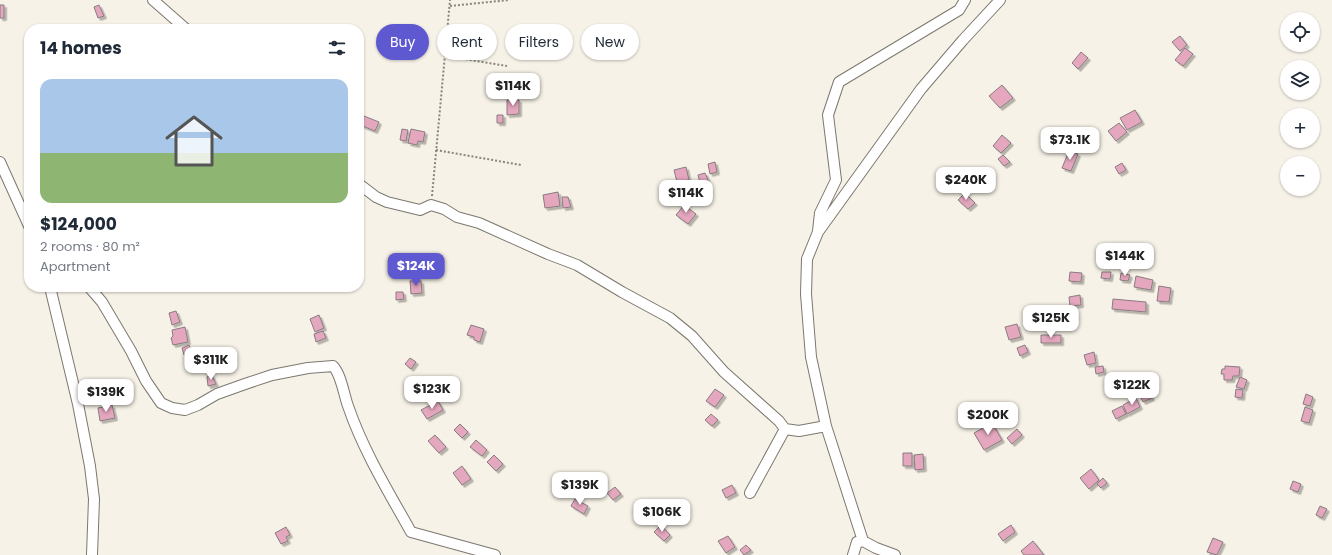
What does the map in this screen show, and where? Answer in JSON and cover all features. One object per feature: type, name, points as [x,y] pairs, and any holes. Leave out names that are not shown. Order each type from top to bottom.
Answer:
[{"type":"street","points":[[153,0],[180,24]]},
{"type":"street","points":[[818,232],[820,213],[836,180],[828,115],[839,82],[959,10],[965,0]]},
{"type":"street","points":[[863,541],[826,426],[811,357],[806,294],[807,259],[818,232],[921,89],[1000,0]]},
{"type":"street","points":[[0,162],[24,215]]},
{"type":"street","points":[[364,188],[376,197],[387,202],[420,210],[431,205],[444,209],[457,217],[479,223],[548,254],[577,265],[670,318],[692,336],[724,372],[779,421],[785,429],[803,431],[826,426]]},
{"type":"street","points":[[51,292],[78,404],[90,466],[94,499],[92,555]]},
{"type":"street","points":[[93,292],[102,302],[131,351],[146,381],[161,403],[172,408],[185,410],[198,405],[217,394],[272,375],[308,368],[333,366],[339,375],[354,422],[367,452],[411,532],[495,555]]},
{"type":"street","points":[[750,493],[785,429]]},
{"type":"street","points":[[853,555],[857,542],[863,541],[876,548],[895,555]]},
{"type":"path","points":[[449,24],[450,0]]},
{"type":"path","points":[[450,6],[509,0]]},
{"type":"path","points":[[431,205],[446,60]]},
{"type":"path","points":[[470,60],[507,66]]},
{"type":"path","points":[[436,150],[521,165]]},
{"type":"building","points":[[0,5],[4,5],[4,18],[0,18]]},
{"type":"building","points":[[99,5],[104,16],[98,18],[94,7]]},
{"type":"building","points":[[1180,36],[1187,45],[1180,51],[1172,42]]},
{"type":"building","points":[[1185,48],[1193,54],[1183,66],[1175,60]]},
{"type":"building","points":[[1081,52],[1088,58],[1078,69],[1072,63]]},
{"type":"building","points":[[1002,85],[1013,98],[1000,108],[989,96]]},
{"type":"building","points":[[507,100],[519,100],[519,114],[507,115]]},
{"type":"building","points":[[1135,110],[1142,122],[1127,130],[1120,118]]},
{"type":"building","points":[[497,115],[503,115],[503,123],[497,123]]},
{"type":"building","points":[[364,116],[379,122],[375,131],[364,127]]},
{"type":"building","points":[[1119,123],[1127,132],[1116,141],[1108,131]]},
{"type":"building","points":[[402,129],[408,130],[406,141],[400,140]]},
{"type":"building","points":[[411,129],[425,132],[423,142],[418,141],[417,145],[408,143]]},
{"type":"building","points":[[1002,135],[1011,143],[1001,153],[993,146]]},
{"type":"building","points":[[1069,151],[1078,154],[1071,171],[1062,168]]},
{"type":"building","points":[[1003,155],[1010,162],[1004,166],[998,159]]},
{"type":"building","points":[[715,162],[717,172],[710,174],[708,164]]},
{"type":"building","points":[[1122,163],[1126,170],[1119,174],[1115,167]]},
{"type":"building","points":[[686,167],[689,180],[677,182],[674,170]]},
{"type":"building","points":[[705,173],[708,180],[700,183],[698,175]]},
{"type":"building","points":[[558,192],[560,206],[545,208],[543,195]]},
{"type":"building","points":[[965,193],[975,203],[968,209],[958,200]]},
{"type":"building","points":[[562,197],[568,197],[571,207],[563,208]]},
{"type":"building","points":[[684,205],[696,214],[688,224],[676,215]]},
{"type":"building","points":[[1070,272],[1082,273],[1081,282],[1069,281]]},
{"type":"building","points":[[1102,272],[1111,272],[1110,279],[1101,278]]},
{"type":"building","points":[[1121,273],[1130,275],[1128,281],[1120,280]]},
{"type":"building","points":[[1136,276],[1153,280],[1151,290],[1134,287]]},
{"type":"building","points":[[410,281],[421,281],[422,293],[411,294]]},
{"type":"building","points":[[1159,286],[1171,288],[1169,302],[1157,301]]},
{"type":"building","points":[[396,292],[403,292],[404,299],[396,300]]},
{"type":"building","points":[[1080,295],[1081,305],[1070,306],[1069,297]]},
{"type":"building","points":[[1113,299],[1146,302],[1146,312],[1112,309]]},
{"type":"building","points":[[176,311],[180,322],[172,325],[169,313]]},
{"type":"building","points":[[319,315],[324,328],[315,332],[310,319]]},
{"type":"building","points":[[1017,324],[1021,337],[1009,340],[1005,327]]},
{"type":"building","points":[[471,325],[484,329],[480,342],[474,340],[474,337],[467,335]]},
{"type":"building","points":[[185,327],[188,342],[173,345],[171,338],[173,336],[172,330]]},
{"type":"building","points":[[323,331],[326,338],[316,342],[314,334]]},
{"type":"building","points":[[1041,335],[1061,335],[1061,343],[1041,343]]},
{"type":"building","points":[[189,345],[192,352],[184,355],[182,348]]},
{"type":"building","points":[[1025,345],[1028,352],[1020,356],[1017,348]]},
{"type":"building","points":[[224,348],[228,360],[217,363],[213,351]]},
{"type":"building","points":[[1094,352],[1096,363],[1087,365],[1084,355]]},
{"type":"building","points":[[410,358],[416,362],[411,369],[405,364]]},
{"type":"building","points":[[1103,366],[1104,372],[1096,374],[1095,367]]},
{"type":"building","points":[[1225,366],[1240,367],[1239,376],[1233,376],[1232,380],[1224,380],[1224,374],[1221,374],[1222,369],[1225,369]]},
{"type":"building","points":[[211,374],[216,384],[208,386],[207,377]]},
{"type":"building","points":[[1240,377],[1247,380],[1244,389],[1236,387]]},
{"type":"building","points":[[715,389],[724,395],[715,407],[706,401]]},
{"type":"building","points":[[1148,389],[1152,398],[1143,402],[1139,394]]},
{"type":"building","points":[[1236,389],[1243,390],[1242,398],[1235,397]]},
{"type":"building","points":[[1306,394],[1313,397],[1310,406],[1303,404]]},
{"type":"building","points":[[1136,398],[1140,407],[1127,414],[1123,405]]},
{"type":"building","points":[[438,401],[443,410],[427,419],[421,410]]},
{"type":"building","points":[[112,405],[115,418],[100,421],[98,408]]},
{"type":"building","points":[[1122,406],[1126,414],[1116,419],[1112,411]]},
{"type":"building","points":[[1305,407],[1313,410],[1309,423],[1301,421]]},
{"type":"building","points":[[711,414],[718,420],[712,426],[705,420]]},
{"type":"building","points":[[992,423],[1002,440],[984,450],[974,433]]},
{"type":"building","points":[[460,424],[468,432],[462,438],[454,430]]},
{"type":"building","points":[[1017,429],[1022,435],[1012,444],[1007,438]]},
{"type":"building","points":[[435,435],[446,447],[439,453],[428,441]]},
{"type":"building","points":[[476,440],[487,450],[482,456],[470,447]]},
{"type":"building","points":[[903,453],[912,453],[912,466],[903,466]]},
{"type":"building","points":[[923,454],[924,469],[915,470],[914,455]]},
{"type":"building","points":[[494,455],[503,464],[496,471],[487,462]]},
{"type":"building","points":[[462,466],[471,479],[462,485],[453,473]]},
{"type":"building","points":[[1091,469],[1099,480],[1089,489],[1080,478]]},
{"type":"building","points":[[1103,478],[1107,483],[1101,488],[1097,484]]},
{"type":"building","points":[[1293,481],[1301,484],[1298,492],[1290,489]]},
{"type":"building","points":[[732,485],[736,493],[726,498],[722,490]]},
{"type":"building","points":[[615,487],[621,494],[613,500],[607,493]]},
{"type":"building","points":[[575,499],[588,506],[584,514],[571,506]]},
{"type":"building","points":[[1320,506],[1327,509],[1322,518],[1316,515]]},
{"type":"building","points":[[661,525],[670,535],[664,541],[654,532]]},
{"type":"building","points":[[1011,525],[1015,532],[1003,541],[998,534]]},
{"type":"building","points":[[286,527],[290,535],[286,537],[288,541],[281,544],[275,533]]},
{"type":"building","points":[[728,536],[735,547],[726,553],[718,541]]},
{"type":"building","points":[[1213,538],[1223,542],[1217,555],[1207,552]]},
{"type":"building","points":[[1033,541],[1044,555],[1024,555],[1021,551]]},
{"type":"building","points":[[746,545],[751,550],[744,555],[740,550]]}]
